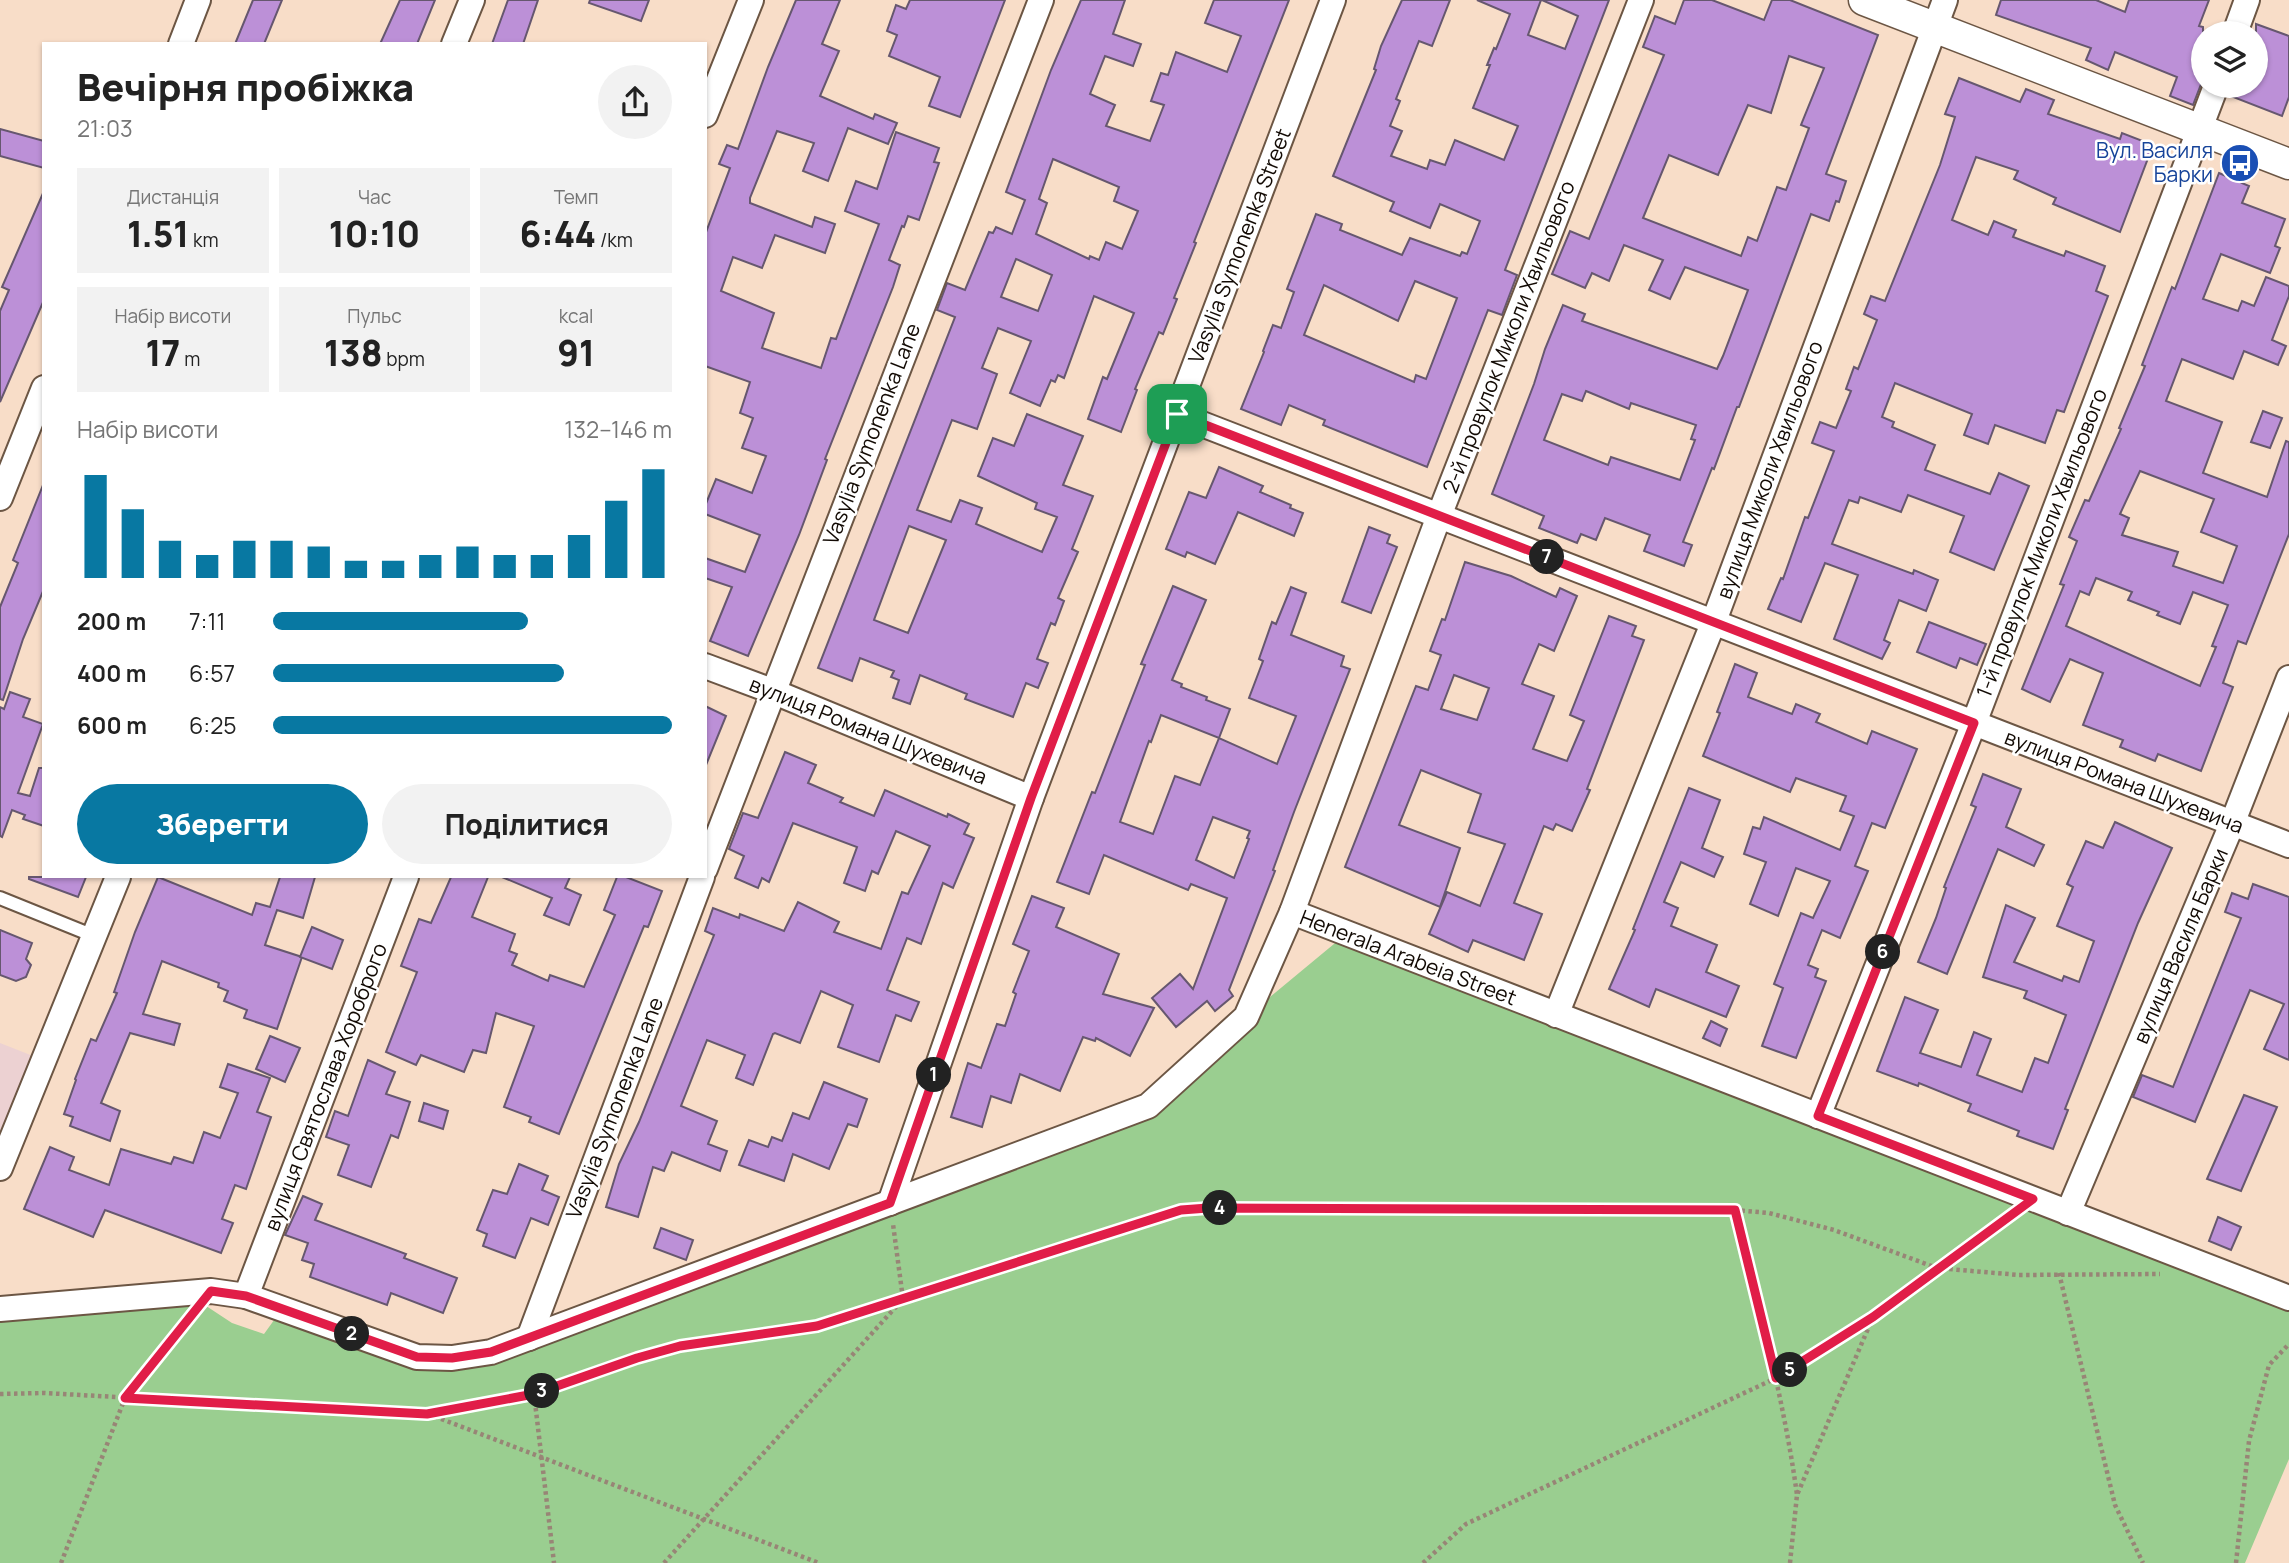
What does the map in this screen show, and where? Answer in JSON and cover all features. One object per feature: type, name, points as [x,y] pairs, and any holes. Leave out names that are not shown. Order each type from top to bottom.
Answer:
[{"type":"street","points":[[182,42],[198,0]]},
{"type":"street","points":[[455,42],[472,0]]},
{"type":"street","points":[[707,110],[751,0]]},
{"type":"street","name":"Vasylia Symonenka Lane","points":[[707,864],[1041,0]]},
{"type":"street","name":"Vasylia Symonenka Street","points":[[890,1203],[1031,798],[1333,0]]},
{"type":"street","name":"2-й провулок Миколи Хвильового","points":[[1292,912],[1439,516],[1641,0]]},
{"type":"street","points":[[1864,0],[2289,164]]},
{"type":"street","name":"вулиця Миколи Хвильового","points":[[1556,1014],[1714,621],[1945,0]]},
{"type":"street","points":[[2239,21],[2247,0]]},
{"type":"street","name":"1-й провулок Миколи Хвильового","points":[[1818,1116],[1974,723],[2211,98]]},
{"type":"street","points":[[3,483],[41,402]]},
{"type":"street","name":"вулиця Романа Шухевича","points":[[1177,414],[2289,845]]},
{"type":"street","name":"вулиця Романа Шухевича","points":[[707,667],[1031,798]]},
{"type":"street","name":"вулиця Василя Барки","points":[[2068,1213],[2232,824],[2289,678]]},
{"type":"street","points":[[0,1168],[118,878]]},
{"type":"street","name":"вулиця Святослава Хороброго","points":[[246,1296],[406,878]]},
{"type":"street","name":"Vasylia Symonenka Lane","points":[[528,1338],[702,878]]},
{"type":"street","name":"Henerala Arabeia Street","points":[[0,1309],[211,1291],[246,1296],[417,1357],[452,1358],[491,1352],[1148,1106],[1246,1017],[1292,912],[2289,1298]]},
{"type":"lane","points":[[0,898],[94,936]]},
{"type":"path","points":[[1423,1563],[1466,1524],[1776,1378],[1873,1317],[2033,1199]]},
{"type":"path","points":[[664,1563],[903,1299],[890,1203]]},
{"type":"path","points":[[0,1394],[44,1392],[427,1414],[534,1394],[680,1346],[817,1326],[1181,1210],[1208,1208],[1735,1210],[1769,1213],[1811,1223],[1937,1268],[2019,1275],[2165,1275]]},
{"type":"path","points":[[1735,1210],[1789,1438],[1797,1495],[1790,1563]]},
{"type":"path","points":[[2059,1273],[2115,1505],[2143,1563]]},
{"type":"path","points":[[61,1563],[125,1398],[211,1291]]},
{"type":"path","points":[[1797,1495],[1873,1317]]},
{"type":"path","points":[[2236,1563],[2249,1441],[2269,1365],[2289,1344]]},
{"type":"path","points":[[534,1394],[554,1563]]},
{"type":"path","points":[[427,1414],[819,1563]]},
{"type":"shaded area","points":[[0,1043],[33,1056],[0,1133]]},
{"type":"green space","points":[[1346,934],[2289,1299],[2289,1459],[2245,1563],[0,1563],[0,1310],[194,1298],[232,1323],[264,1334],[277,1316],[452,1358],[1148,1106],[1246,1017]]},
{"type":"building","points":[[253,0],[282,0],[265,42],[236,42]]},
{"type":"building","points":[[400,0],[435,0],[418,42],[381,42]]},
{"type":"building","points":[[508,0],[538,0],[524,42],[493,42]]},
{"type":"building","points":[[590,0],[649,0],[641,21],[589,3]]},
{"type":"building","points":[[796,0],[840,0],[822,44],[839,51],[820,96],[873,119],[875,114],[897,123],[888,144],[848,128],[828,181],[803,171],[814,143],[777,131],[750,203],[812,227],[815,217],[835,224],[825,253],[775,235],[762,268],[733,257],[721,291],[774,313],[762,348],[821,368],[831,338],[836,339],[879,224],[845,211],[856,181],[877,189],[896,132],[939,148],[934,162],[939,163],[919,220],[908,216],[904,227],[902,226],[889,260],[900,265],[893,287],[825,459],[827,460],[799,535],[748,656],[710,641],[732,587],[707,579],[707,559],[745,572],[760,535],[707,515],[707,501],[716,479],[752,493],[766,456],[742,448],[753,418],[740,413],[750,382],[707,367],[707,230],[730,168],[719,164],[727,145],[738,149]]},
{"type":"building","points":[[910,0],[1005,0],[960,117],[929,106],[940,77],[889,56],[897,35],[887,31],[896,5],[906,9]]},
{"type":"building","points":[[1081,0],[1125,0],[1113,34],[1141,44],[1133,66],[1105,56],[1090,94],[1115,105],[1106,126],[1150,141],[1164,105],[1151,101],[1161,73],[1168,75],[1176,52],[1227,72],[1241,36],[1205,23],[1214,0],[1289,0],[1194,242],[1196,243],[1174,298],[1177,299],[1163,334],[1159,332],[1135,389],[1137,390],[1121,432],[1088,419],[1103,377],[1107,379],[1134,313],[1094,296],[1064,378],[1058,375],[1055,382],[1051,380],[1040,406],[1010,393],[1031,341],[998,328],[982,368],[997,374],[977,429],[952,420],[917,510],[951,522],[960,500],[982,508],[976,524],[1042,552],[1057,517],[1035,509],[1037,503],[978,476],[993,438],[1014,446],[1027,414],[1083,436],[1063,485],[1093,496],[1072,549],[1078,552],[1058,598],[1064,601],[1055,625],[1051,623],[1037,659],[1048,663],[1038,688],[1026,683],[1013,717],[965,699],[967,694],[920,675],[910,704],[893,698],[899,680],[891,677],[894,671],[860,658],[852,681],[818,668],[955,317],[937,310],[947,283],[965,290],[989,232],[993,233],[996,227],[1012,234],[1025,200],[1006,192],[1051,70]],"holes":[[[1053,159],[1119,187],[1114,201],[1138,211],[1122,249],[1106,242],[1099,260],[1090,256],[1089,259],[1036,234],[1047,203],[1039,199]],[[1016,259],[1052,275],[1038,311],[1001,297]],[[909,526],[946,540],[908,633],[874,620]]]},
{"type":"building","points":[[1402,0],[1450,0],[1432,46],[1419,41],[1396,99],[1400,101],[1390,126],[1402,131],[1391,156],[1427,169],[1430,160],[1445,165],[1455,140],[1504,160],[1518,126],[1473,108],[1490,65],[1487,65],[1510,14],[1477,0],[1541,0],[1528,35],[1565,49],[1578,16],[1542,0],[1609,0],[1505,270],[1517,275],[1502,315],[1488,310],[1427,467],[1323,425],[1325,420],[1289,405],[1281,425],[1241,409],[1273,325],[1281,328],[1294,292],[1287,289],[1316,214],[1342,224],[1340,230],[1402,255],[1410,238],[1460,256],[1462,252],[1467,254],[1480,221],[1440,204],[1430,228],[1390,211],[1394,202],[1333,176],[1376,70],[1374,69],[1381,46]],"holes":[[[1415,281],[1457,298],[1426,379],[1416,375],[1414,382],[1304,335],[1324,285],[1398,321]]]},
{"type":"building","points":[[1684,0],[1712,0],[1764,20],[1772,0],[1790,0],[1878,35],[1826,174],[1846,181],[1839,202],[1836,201],[1829,221],[1811,214],[1739,407],[1683,542],[1692,545],[1684,566],[1644,551],[1650,535],[1605,518],[1596,540],[1581,534],[1577,543],[1539,528],[1544,516],[1492,494],[1563,305],[1585,314],[1582,321],[1717,369],[1723,356],[1748,290],[1685,267],[1670,299],[1649,290],[1663,260],[1624,245],[1609,281],[1592,273],[1585,288],[1552,274],[1570,231],[1589,239],[1664,55],[1643,47],[1655,16],[1675,24]],"holes":[[[1789,56],[1824,68],[1801,125],[1809,128],[1786,190],[1777,187],[1757,241],[1748,237],[1741,256],[1643,218],[1669,155],[1718,175],[1748,105],[1771,113]],[[1586,391],[1629,409],[1631,403],[1696,425],[1691,439],[1695,440],[1680,480],[1611,457],[1608,465],[1544,440],[1562,394],[1582,401]]]},
{"type":"building","points":[[2001,0],[2096,0],[2125,12],[2129,0],[2209,0],[2201,21],[2191,21],[2191,98],[2196,98],[2193,105],[2170,96],[2177,77],[2115,52],[2108,70],[2086,60],[2091,48],[1996,15]]},
{"type":"building","points":[[2268,28],[2289,36],[2289,97],[2282,116],[2236,98],[2268,98]]},
{"type":"building","points":[[1959,78],[2020,102],[2026,89],[2054,100],[2048,114],[2120,139],[2122,133],[2153,145],[2120,232],[2053,204],[2056,198],[2014,179],[2018,171],[1976,157],[1952,220],[1988,235],[1994,221],[2016,230],[2013,237],[2064,256],[2066,251],[2105,266],[2096,291],[2108,296],[2064,412],[2057,410],[2045,443],[1995,425],[1988,444],[1964,435],[1972,414],[1895,383],[1882,417],[1894,422],[1892,427],[1935,445],[1925,470],[1990,494],[1999,473],[2029,486],[1994,570],[1950,552],[1964,516],[1908,495],[1901,512],[1860,497],[1858,503],[1849,500],[1832,544],[1913,574],[1914,570],[1938,580],[1926,611],[1899,600],[1884,640],[1890,643],[1882,659],[1834,639],[1858,575],[1825,563],[1801,622],[1768,609],[1781,578],[1783,579],[1805,517],[1808,518],[1834,451],[1812,443],[1820,422],[1836,428],[1851,391],[1846,389],[1854,367],[1858,369],[1877,320],[1864,314],[1871,296],[1885,301],[1940,165],[1955,117],[1945,114]]},
{"type":"building","points":[[0,129],[42,140],[42,167],[0,156]]},
{"type":"building","points":[[2219,173],[2249,186],[2242,203],[2285,219],[2275,246],[2280,248],[2270,273],[2221,254],[2203,299],[2238,311],[2242,301],[2254,306],[2266,277],[2289,286],[2289,296],[2272,340],[2286,346],[2278,365],[2244,351],[2233,379],[2182,359],[2166,401],[2222,422],[2203,473],[2267,497],[2286,441],[2289,442],[2289,534],[2246,644],[2238,641],[2223,683],[2233,687],[2201,771],[2158,754],[2155,761],[2120,747],[2123,740],[2083,725],[2103,673],[2070,659],[2050,702],[2022,689],[2064,585],[2060,584],[2077,541],[2069,537],[2085,500],[2089,501],[2121,429],[2119,428],[2145,366],[2142,365],[2172,287],[2175,289]],"holes":[[[2140,471],[2214,499],[2201,532],[2237,546],[2223,583],[2173,566],[2178,552],[2122,535],[2129,518],[2120,514]],[[2096,578],[2132,592],[2128,600],[2180,624],[2193,592],[2228,605],[2212,646],[2216,647],[2200,686],[2066,626],[2080,591],[2089,595]]]},
{"type":"building","points":[[42,196],[42,305],[0,402],[0,311],[9,290],[2,287]]},
{"type":"building","points":[[2263,411],[2282,418],[2270,448],[2251,442]]},
{"type":"building","points":[[1219,467],[1263,486],[1260,492],[1303,513],[1294,536],[1238,512],[1215,564],[1187,552],[1185,557],[1166,549],[1189,492],[1206,498]]},
{"type":"building","points":[[42,488],[42,594],[23,639],[3,700],[0,699],[0,607],[18,563],[13,560]]},
{"type":"building","points":[[1369,527],[1390,535],[1387,543],[1397,547],[1371,613],[1342,602]]},
{"type":"building","points":[[1465,562],[1511,576],[1556,597],[1560,588],[1577,596],[1554,651],[1539,644],[1522,684],[1554,696],[1533,749],[1567,761],[1584,721],[1570,715],[1609,616],[1636,626],[1632,636],[1644,640],[1587,789],[1590,790],[1572,831],[1556,824],[1553,830],[1544,826],[1514,903],[1542,914],[1524,960],[1473,940],[1468,952],[1429,934],[1447,892],[1480,906],[1505,844],[1468,832],[1481,794],[1421,770],[1399,825],[1460,848],[1440,907],[1345,867],[1416,686],[1428,690],[1441,655],[1430,651],[1442,619],[1445,620]],"holes":[[[1454,675],[1489,688],[1477,720],[1441,709]]]},
{"type":"building","points":[[1173,586],[1206,600],[1172,680],[1182,684],[1181,687],[1207,697],[1206,700],[1230,709],[1219,738],[1277,764],[1296,716],[1249,698],[1263,661],[1259,659],[1272,622],[1276,624],[1291,587],[1306,593],[1291,635],[1344,656],[1341,666],[1350,669],[1229,990],[1233,996],[1215,1011],[1207,1001],[1176,1027],[1152,998],[1180,974],[1193,989],[1227,898],[1191,884],[1188,890],[1104,855],[1089,894],[1057,882],[1145,665],[1141,664]],"holes":[[[1161,715],[1219,738],[1200,785],[1175,776],[1153,834],[1120,822]],[[1213,817],[1250,831],[1234,878],[1196,860]]]},
{"type":"building","points":[[1929,622],[1986,644],[1977,665],[1960,658],[1956,668],[1917,652]]},
{"type":"building","points":[[1735,664],[1757,673],[1748,697],[1792,714],[1796,704],[1820,714],[1816,722],[1867,744],[1872,731],[1917,749],[1885,828],[1872,823],[1855,866],[1868,871],[1840,938],[1822,930],[1808,965],[1818,969],[1815,977],[1826,981],[1796,1058],[1762,1046],[1783,988],[1774,984],[1801,913],[1813,918],[1830,881],[1796,868],[1778,916],[1750,904],[1766,862],[1744,854],[1753,827],[1760,829],[1764,817],[1840,850],[1854,816],[1840,811],[1846,796],[1796,778],[1790,792],[1703,756]]},
{"type":"building","points":[[10,692],[30,699],[23,717],[42,724],[18,793],[30,796],[39,768],[42,768],[42,825],[23,819],[25,815],[12,810],[2,837],[0,707],[4,709]]},
{"type":"building","points":[[707,707],[726,716],[707,763]]},
{"type":"building","points":[[785,752],[816,765],[808,783],[843,798],[840,802],[874,816],[885,790],[969,824],[964,834],[974,838],[953,888],[943,883],[921,944],[907,938],[887,990],[919,1002],[911,1021],[896,1015],[879,1062],[838,1047],[853,1005],[821,991],[800,1043],[773,1034],[753,1085],[736,1078],[745,1055],[707,1040],[681,1106],[717,1121],[708,1144],[727,1151],[720,1171],[672,1152],[664,1171],[653,1167],[638,1217],[606,1207],[619,1164],[639,1122],[714,935],[705,931],[713,908],[739,918],[740,914],[784,931],[798,902],[839,922],[834,932],[881,949],[902,892],[908,894],[930,846],[896,831],[878,874],[872,871],[865,891],[844,883],[857,847],[793,823],[769,882],[762,878],[758,888],[735,878],[744,856],[729,849],[743,813],[758,818]]},
{"type":"building","points":[[1983,774],[2021,789],[2006,827],[2044,845],[2034,866],[1998,849],[1947,974],[1918,962],[1976,807],[1971,805]]},
{"type":"building","points":[[1689,788],[1720,800],[1702,848],[1723,857],[1714,877],[1681,862],[1664,902],[1678,908],[1671,926],[1717,945],[1706,972],[1739,986],[1726,1017],[1656,989],[1649,1007],[1609,989],[1635,930],[1633,929]]},
{"type":"building","points":[[2115,822],[2172,848],[2138,923],[2065,1109],[2068,1110],[2053,1149],[2017,1136],[2019,1131],[1968,1111],[1971,1104],[1919,1083],[1918,1086],[1877,1071],[1905,997],[1938,1010],[1920,1053],[1961,1067],[1974,1032],[1991,1039],[1977,1075],[2022,1092],[2035,1058],[2048,1063],[2066,1015],[2024,998],[2027,991],[1983,977],[2006,905],[2035,918],[2014,962],[2062,981],[2064,976],[2079,982],[2094,941],[2057,926],[2073,887],[2067,884],[2086,841],[2103,848]]},
{"type":"building","points":[[29,877],[86,878],[78,897]]},
{"type":"building","points":[[158,878],[252,915],[256,903],[270,907],[280,878],[315,878],[303,918],[277,910],[265,945],[302,957],[277,1029],[244,1018],[247,1010],[224,1001],[228,991],[218,987],[219,983],[162,961],[143,1014],[180,1024],[174,1045],[130,1033],[101,1103],[120,1111],[110,1141],[70,1126],[73,1117],[64,1114],[91,1039],[96,1041],[117,993],[114,992]]},
{"type":"building","points":[[451,878],[488,878],[472,917],[515,934],[509,951],[517,954],[512,965],[548,981],[550,975],[584,987],[615,915],[604,910],[617,878],[629,878],[662,891],[648,927],[644,926],[559,1134],[529,1122],[531,1117],[504,1107],[534,1026],[496,1013],[486,1053],[473,1050],[464,1072],[421,1055],[416,1065],[386,1052],[417,972],[401,966],[419,919],[431,923]]},
{"type":"building","points":[[504,878],[570,878],[565,888],[581,895],[569,925],[544,915],[552,898]]},
{"type":"building","points":[[2253,884],[2289,897],[2289,1060],[2264,1049],[2284,1004],[2250,990],[2195,1122],[2133,1097],[2142,1075],[2173,1087],[2241,918],[2225,912],[2232,893],[2248,899]]},
{"type":"building","points":[[1032,896],[1064,908],[1056,927],[1119,954],[1103,994],[1154,1008],[1130,1056],[1096,1038],[1095,1041],[1083,1037],[1060,1091],[1020,1074],[1011,1103],[991,1096],[982,1127],[951,1117],[968,1063],[981,1068],[997,1024],[1005,1026],[1016,994],[1013,992],[1029,951],[1013,944]]},
{"type":"building","points":[[312,927],[343,940],[332,969],[300,957]]},
{"type":"building","points":[[0,930],[32,943],[26,959],[31,965],[26,977],[16,981],[0,975]]},
{"type":"building","points":[[1711,1021],[1727,1029],[1720,1046],[1703,1038]]},
{"type":"building","points":[[270,1036],[300,1048],[285,1082],[256,1069]]},
{"type":"building","points":[[368,1060],[395,1072],[386,1094],[410,1102],[398,1138],[391,1135],[371,1187],[338,1175],[349,1145],[326,1137],[335,1111],[348,1116]]},
{"type":"building","points":[[228,1064],[270,1078],[257,1112],[271,1117],[246,1189],[235,1185],[222,1219],[233,1223],[221,1253],[105,1210],[93,1237],[24,1209],[50,1147],[74,1157],[69,1170],[109,1185],[121,1149],[171,1164],[174,1157],[193,1163],[204,1132],[220,1138],[238,1093],[220,1087]]},
{"type":"building","points":[[824,1082],[867,1099],[857,1127],[848,1124],[829,1169],[793,1154],[784,1181],[739,1165],[749,1140],[768,1147],[772,1137],[782,1141],[793,1113],[809,1119]]},
{"type":"building","points":[[2244,1095],[2277,1107],[2241,1191],[2207,1179]]},
{"type":"building","points":[[424,1103],[448,1111],[443,1129],[419,1121]]},
{"type":"building","points":[[519,1164],[548,1176],[542,1190],[559,1197],[548,1225],[531,1218],[515,1258],[483,1246],[487,1234],[477,1230],[493,1190],[507,1194]]},
{"type":"building","points":[[303,1196],[322,1204],[315,1220],[406,1254],[404,1258],[457,1278],[443,1313],[391,1293],[387,1305],[310,1277],[314,1264],[302,1260],[308,1243],[285,1235]]},
{"type":"building","points":[[2218,1217],[2241,1227],[2231,1250],[2209,1241]]},
{"type":"building","points":[[661,1228],[693,1240],[686,1260],[654,1248]]},
{"type":"place","name":"Вул. Василя Барки","points":[[2240,163]]},
{"type":"route","points":[[1177,414],[1974,723],[1818,1116],[2033,1199],[1873,1317],[1776,1378],[1735,1210],[1208,1208],[1181,1210],[817,1326],[680,1346],[534,1394],[427,1414],[125,1398],[211,1291],[246,1296],[417,1357],[452,1358],[491,1352],[890,1203],[1031,798],[1177,414]]}]
